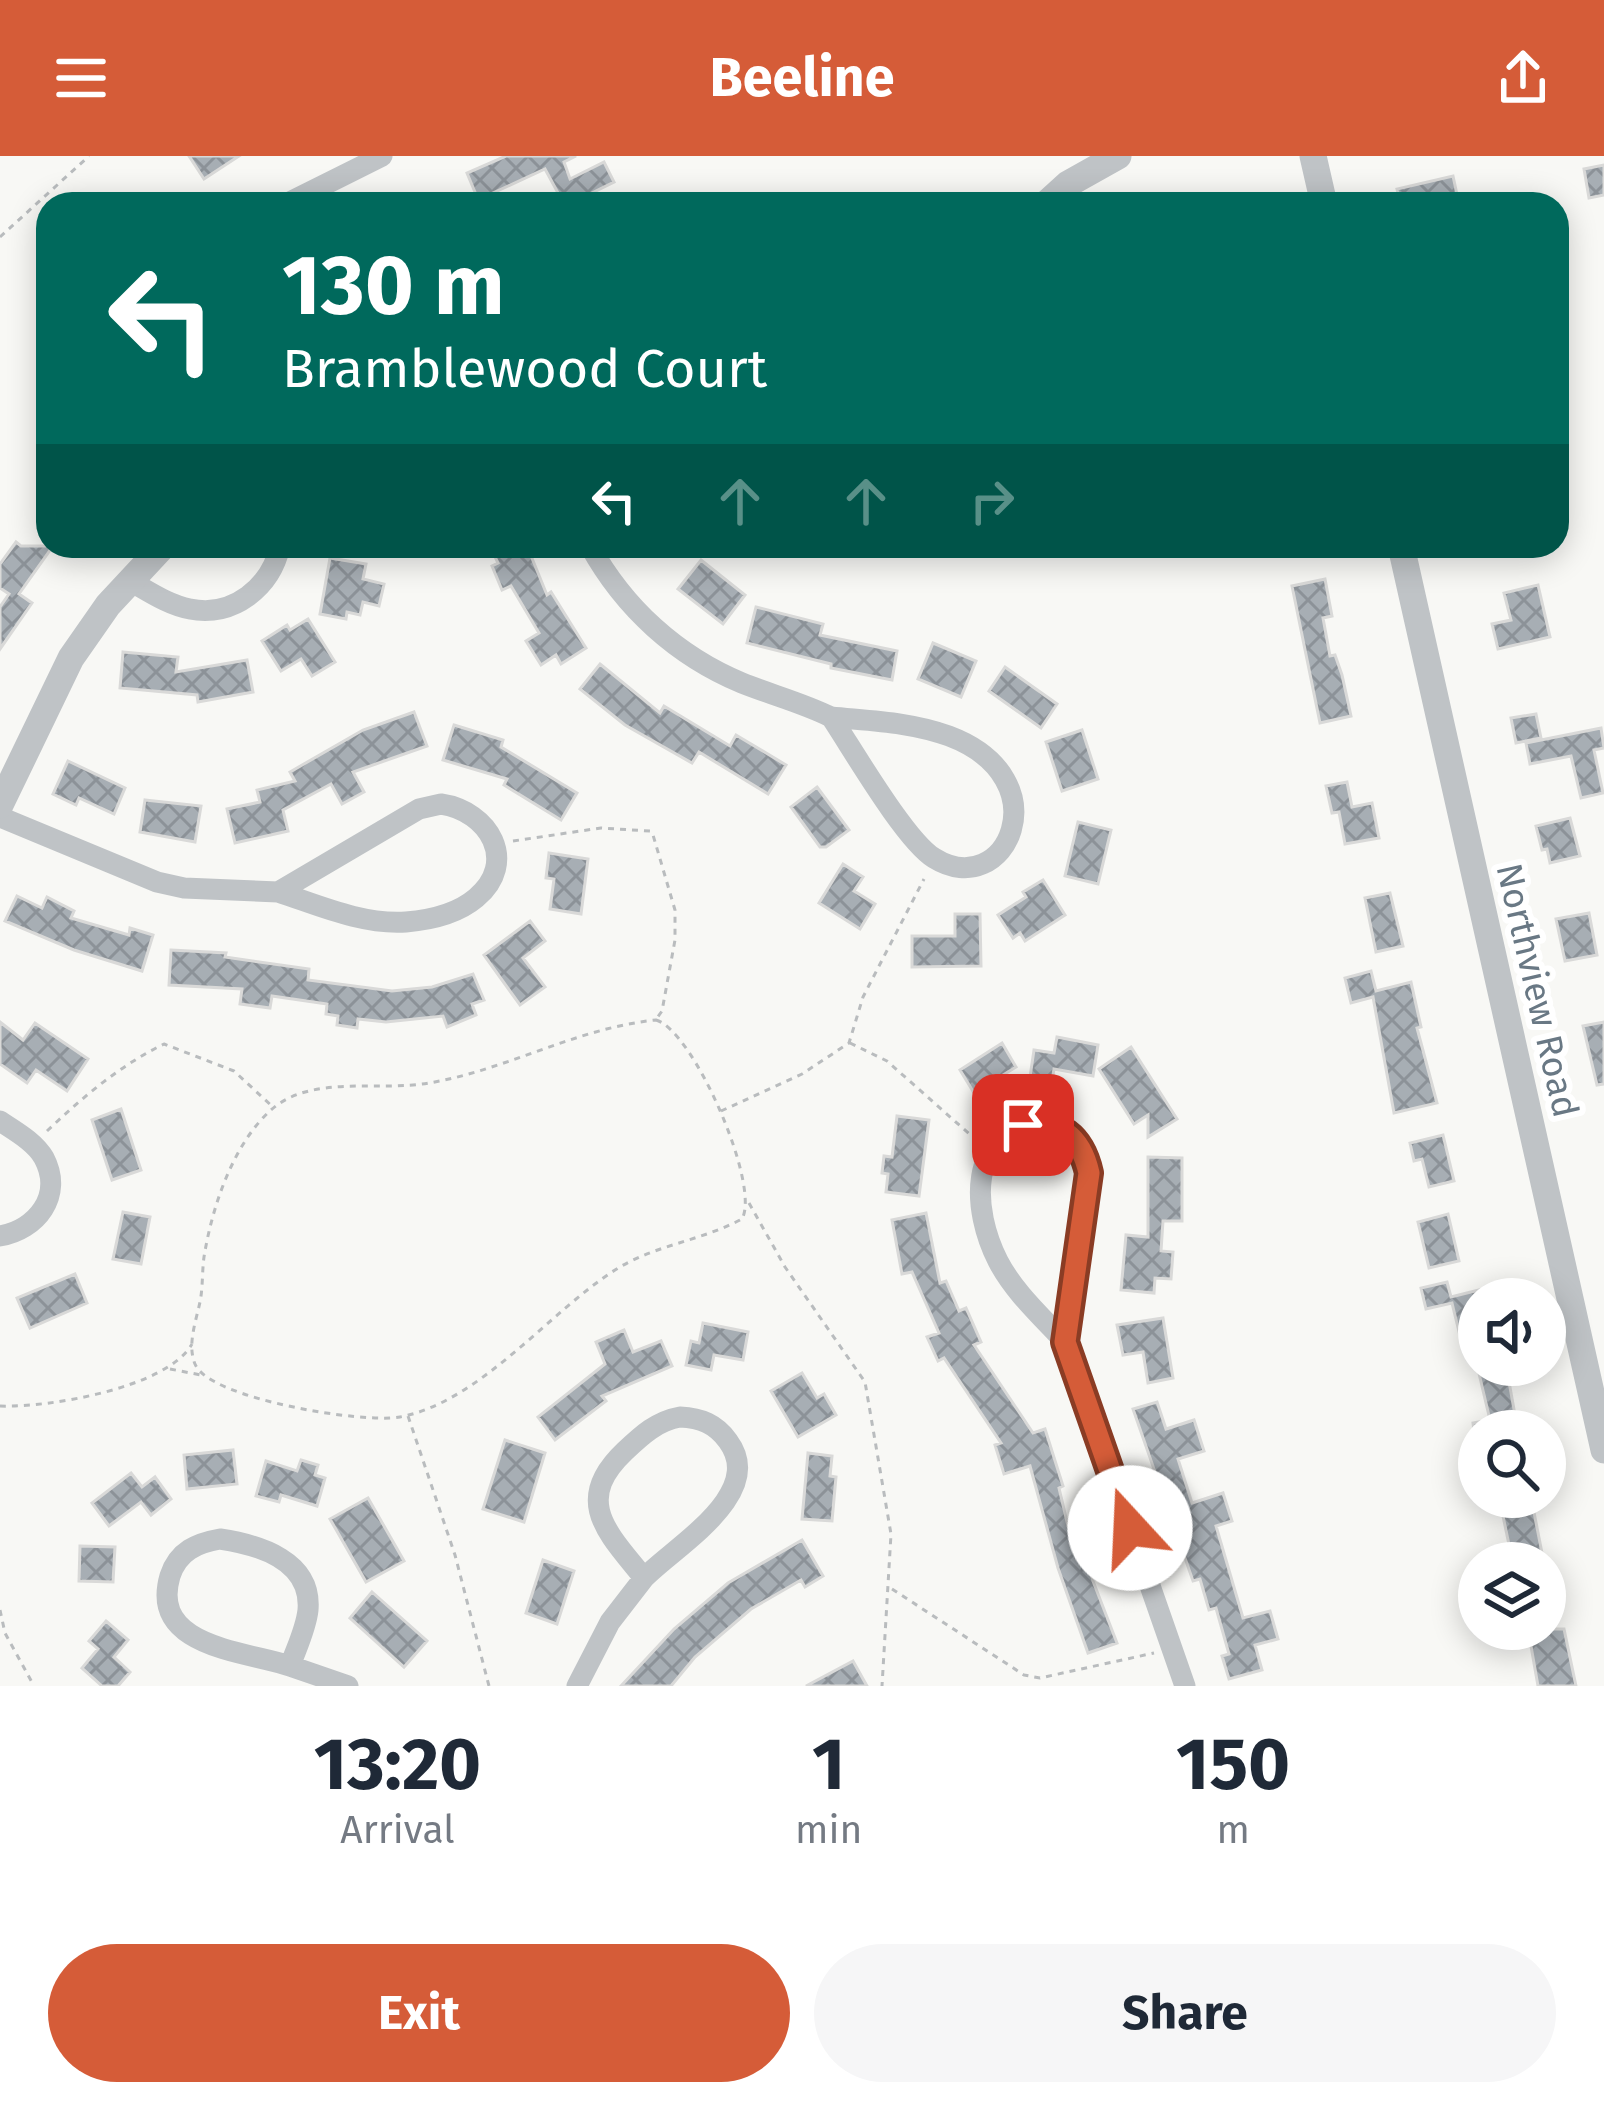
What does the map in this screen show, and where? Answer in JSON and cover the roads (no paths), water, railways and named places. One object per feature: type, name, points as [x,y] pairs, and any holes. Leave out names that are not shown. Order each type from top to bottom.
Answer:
[{"type":"street","points":[[310,192],[382,156]]},
{"type":"street","points":[[1062,192],[1097,165],[1118,156]]},
{"type":"street","points":[[1313,156],[1321,192]]},
{"type":"street","points":[[0,805],[71,658],[152,558]]},
{"type":"street","points":[[130,581],[190,609],[229,607],[267,578],[275,558]]},
{"type":"street","points":[[598,558],[620,593],[686,654],[738,682],[831,717],[898,723],[952,737],[975,749],[1013,790],[1016,823],[1002,849],[967,865],[934,858],[831,717]]},
{"type":"street","name":"Northview Road","points":[[1404,558],[1604,1450]]},
{"type":"street","points":[[0,817],[158,882],[184,888],[278,892],[368,920],[407,922],[440,916],[467,904],[486,887],[495,865],[494,843],[476,816],[440,804],[419,809],[278,892]]},
{"type":"street","points":[[0,1121],[33,1144],[49,1171],[49,1197],[37,1220],[25,1230],[0,1236]]},
{"type":"street","points":[[1065,1342],[1089,1173],[1084,1152],[1065,1130],[1038,1123],[1006,1133],[989,1152],[981,1180],[982,1208],[996,1256],[1017,1289],[1065,1342],[1185,1686]]},
{"type":"street","points":[[577,1686],[610,1622],[644,1578],[713,1516],[734,1489],[738,1474],[733,1448],[703,1420],[680,1417],[656,1425],[610,1466],[599,1484],[599,1515],[644,1578]]},
{"type":"street","points":[[290,1666],[308,1609],[304,1582],[297,1571],[279,1556],[231,1540],[199,1543],[188,1550],[172,1570],[166,1601],[180,1627],[195,1639],[348,1686]]}]
